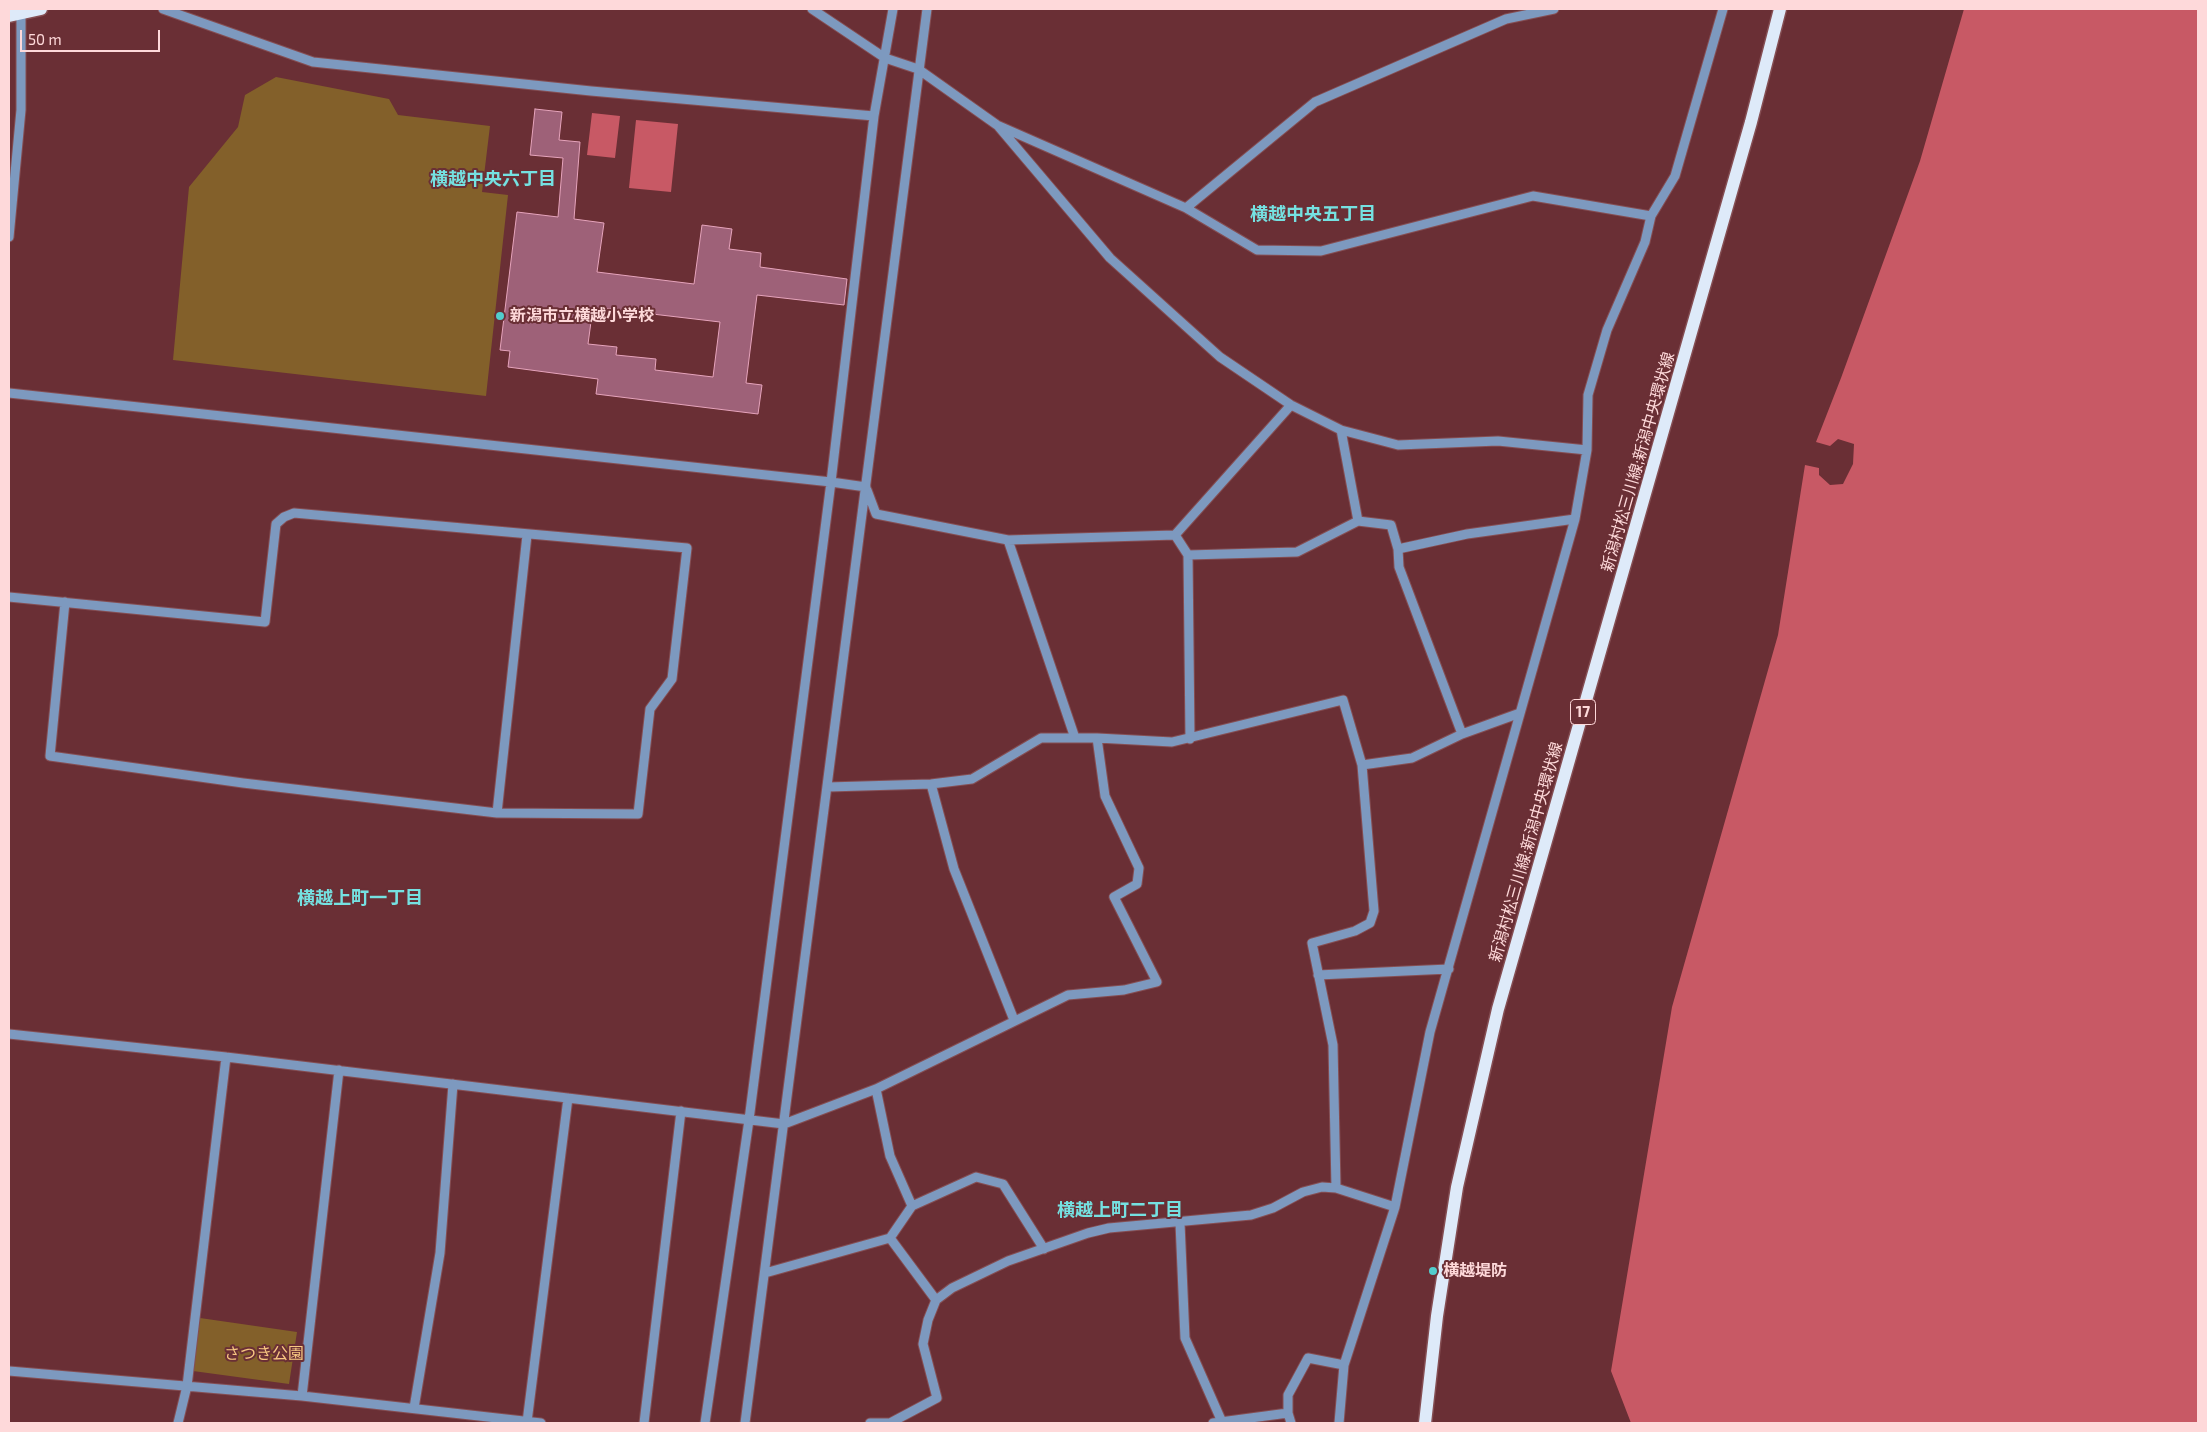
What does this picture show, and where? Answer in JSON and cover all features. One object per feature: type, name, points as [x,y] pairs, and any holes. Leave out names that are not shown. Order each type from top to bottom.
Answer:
[{"type":"main road","points":[[15,15],[41,9]]},
{"type":"main road","name":"新潟村松三川線;新潟中央環状線","points":[[1425,1423],[1436,1316],[1457,1187],[1498,1009],[1751,122],[1780,9]]},
{"type":"street","points":[[163,9],[313,62],[591,91],[874,116]]},
{"type":"street","points":[[812,9],[885,58],[918,69],[998,125],[1186,208],[1257,250],[1321,251],[1534,196],[1651,216]]},
{"type":"street","points":[[705,1423],[750,1120],[831,482],[874,116],[893,9]]},
{"type":"street","points":[[745,1423],[811,919],[818,841],[828,787],[927,9]]},
{"type":"street","points":[[1186,208],[1315,102],[1506,19],[1554,9]]},
{"type":"street","points":[[1339,1423],[1344,1365],[1395,1207],[1430,1032],[1575,519],[1587,450],[1588,396],[1607,330],[1645,242],[1651,216],[1674,176],[1723,9]]},
{"type":"street","points":[[9,237],[21,110],[15,15]]},
{"type":"street","points":[[998,125],[1110,258],[1220,357],[1291,405],[1341,430],[1398,445],[1498,441],[1587,450]]},
{"type":"street","points":[[9,394],[866,487]]},
{"type":"street","points":[[866,487],[876,514],[1008,540],[1175,535],[1291,405]]},
{"type":"street","points":[[1341,430],[1358,520]]},
{"type":"street","points":[[9,596],[265,622],[276,524],[284,516],[294,513],[687,548],[672,678],[650,709],[638,814],[497,813],[242,783],[50,756],[65,602]]},
{"type":"street","points":[[1398,549],[1467,534],[1575,519]]},
{"type":"street","points":[[1188,554],[1297,552],[1358,520],[1391,524],[1398,549],[1399,567],[1462,734]]},
{"type":"street","points":[[497,813],[527,535]]},
{"type":"street","points":[[1175,535],[1188,554],[1190,739]]},
{"type":"street","points":[[1008,540],[1075,738]]},
{"type":"street","points":[[828,787],[931,784],[972,779],[1041,738],[1097,738],[1172,742],[1343,700],[1362,765],[1374,911],[1370,923],[1355,931],[1312,944],[1333,1045],[1336,1188]]},
{"type":"street","points":[[1362,765],[1412,758],[1462,734],[1520,712]]},
{"type":"street","points":[[9,1034],[339,1070],[784,1124],[876,1089],[1068,995],[1124,990],[1157,982],[1114,897],[1137,884],[1139,868],[1105,796],[1097,738]]},
{"type":"street","points":[[931,784],[954,869],[1014,1020]]},
{"type":"street","points":[[1318,974],[1449,969]]},
{"type":"street","points":[[178,1423],[187,1386],[226,1057]]},
{"type":"street","points":[[302,1396],[339,1070]]},
{"type":"street","points":[[414,1408],[440,1253],[453,1084]]},
{"type":"street","points":[[876,1089],[890,1156],[912,1206]]},
{"type":"street","points":[[527,1422],[568,1098]]},
{"type":"street","points":[[644,1423],[682,1111]]},
{"type":"street","points":[[764,1273],[890,1238],[912,1206],[976,1177],[1003,1184],[1044,1249]]},
{"type":"street","points":[[870,1423],[891,1423],[937,1398],[923,1344],[928,1320],[936,1300],[960,1284],[1008,1261],[1088,1233],[1109,1228],[1252,1216],[1273,1208],[1303,1192],[1322,1187],[1336,1188],[1395,1207]]},
{"type":"street","points":[[1180,1223],[1185,1338],[1222,1422]]},
{"type":"street","points":[[890,1238],[936,1300]]},
{"type":"street","points":[[1291,1423],[1288,1413],[1288,1394],[1308,1358],[1344,1365]]},
{"type":"street","points":[[9,1371],[302,1396],[541,1423]]},
{"type":"street","points":[[1212,1423],[1288,1413]]},
{"type":"green space","points":[[276,77],[389,99],[398,115],[490,126],[482,192],[508,195],[486,396],[173,360],[189,187],[238,127],[245,95]]},
{"type":"green space","name":"さつき公園","points":[[200,1318],[297,1332],[289,1384],[193,1371]]},
{"type":"shaded area","points":[[1964,9],[2198,9],[2198,1423],[1631,1423],[1611,1371],[1672,1007],[1778,635],[1805,465],[1819,468],[1819,475],[1830,485],[1843,484],[1853,464],[1854,444],[1838,439],[1830,446],[1816,442],[1920,161]]},
{"type":"shaded area","points":[[592,113],[620,116],[615,158],[587,155]]},
{"type":"shaded area","points":[[636,120],[678,124],[671,192],[629,188]]},
{"type":"building","points":[[535,109],[562,112],[559,140],[580,142],[574,219],[604,223],[597,272],[694,284],[702,225],[732,229],[729,249],[761,253],[760,267],[847,279],[844,305],[757,295],[746,383],[762,385],[758,414],[596,394],[598,379],[508,367],[510,351],[500,350],[517,212],[558,217],[563,158],[530,155]],"holes":[[[593,307],[720,322],[713,377],[655,370],[656,359],[616,355],[617,347],[588,344]]]},
{"type":"place","name":"新潟市立横越小学校","points":[[500,316]]},
{"type":"place","name":"横越堤防","points":[[1433,1271]]},
{"type":"district","name":"横越中央六丁目","points":[[493,179]]},
{"type":"district","name":"横越中央五丁目","points":[[1313,214]]},
{"type":"district","name":"横越上町一丁目","points":[[360,898]]},
{"type":"district","name":"横越上町二丁目","points":[[1120,1210]]}]
